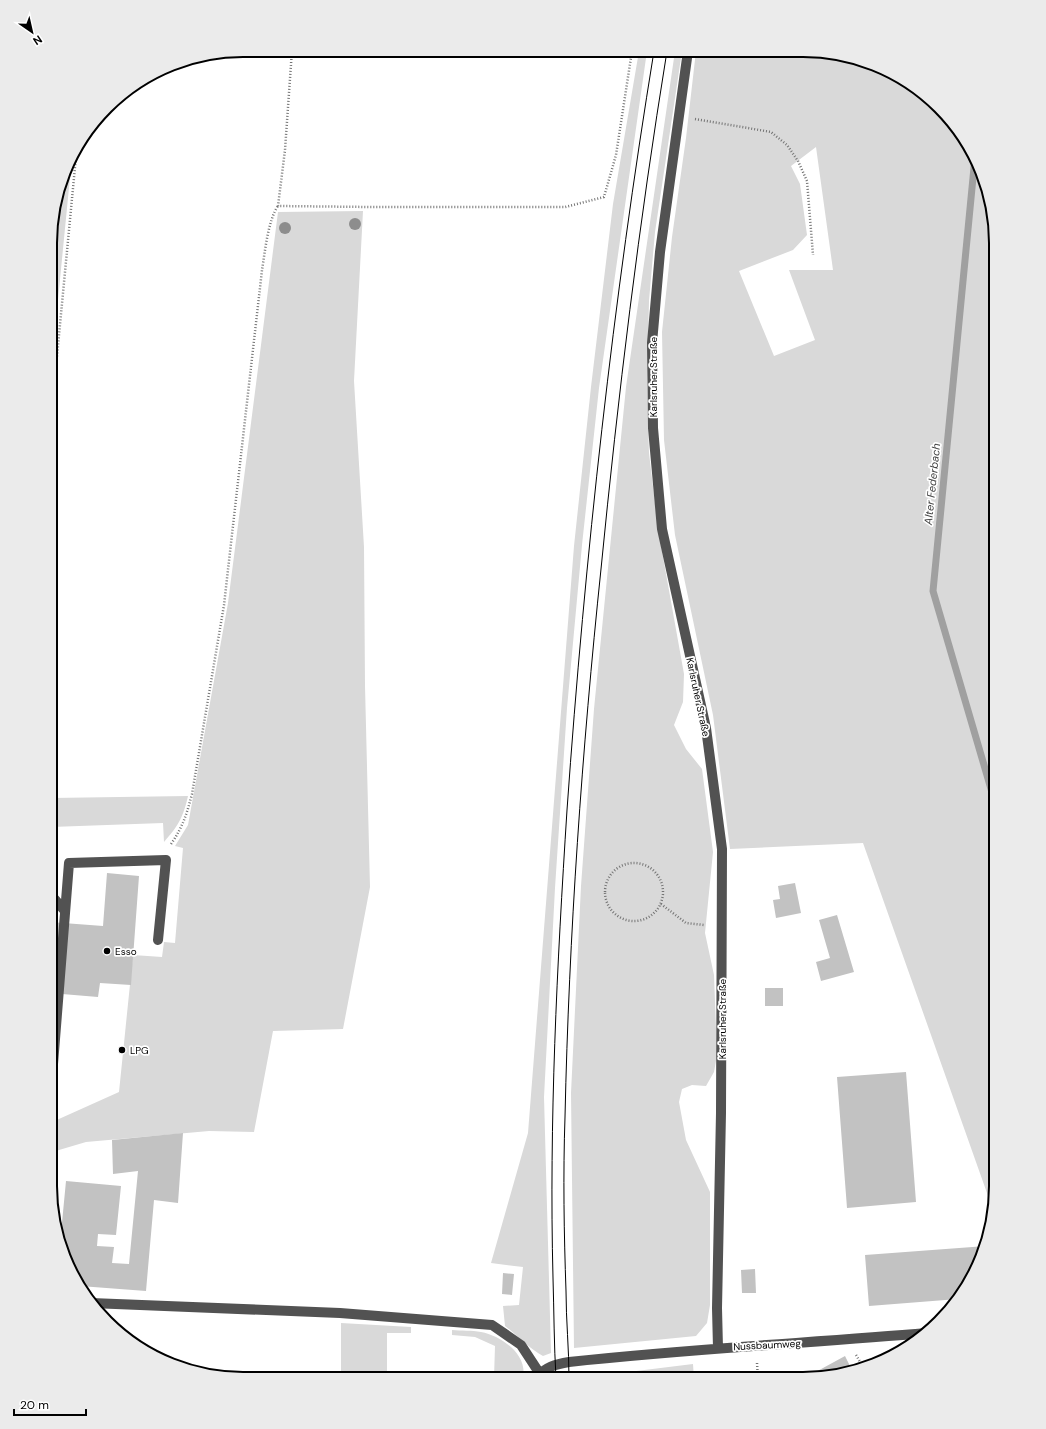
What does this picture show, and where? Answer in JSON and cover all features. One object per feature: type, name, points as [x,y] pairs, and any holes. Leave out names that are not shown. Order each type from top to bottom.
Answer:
[{"type":"street","name":"Karlsruher Straße","points":[[687,57],[660,252],[652,343],[653,428],[662,529],[706,728],[722,849],[721,1121],[717,1308],[718,1348]]},
{"type":"street","points":[[57,1013],[69,863],[166,860],[158,940]]},
{"type":"street","points":[[57,902],[65,911]]},
{"type":"street","points":[[99,1303],[340,1313],[492,1325],[521,1345],[536,1372]]},
{"type":"street","name":"Nussbaumweg","points":[[543,1372],[550,1366],[569,1362],[606,1358],[718,1348],[756,1347],[915,1334]]},
{"type":"path","points":[[166,860],[169,848],[180,831],[188,813],[224,605],[262,270],[271,223],[278,206],[285,150],[292,57]]},
{"type":"path","points":[[278,206],[565,207],[604,196],[616,155],[631,57]]},
{"type":"path","points":[[679,116],[771,132],[787,145],[798,161],[807,181],[813,255]]},
{"type":"path","points":[[57,356],[75,162]]},
{"type":"path","points":[[637,862],[646,865],[657,873],[663,886],[664,896],[661,904],[655,912],[647,918],[637,921],[627,920],[618,916],[611,910],[606,901],[605,891],[607,881],[611,873],[627,863],[637,862]]},
{"type":"path","points":[[661,904],[686,923],[722,926]]},
{"type":"shaded area","points":[[638,57],[646,57],[599,388],[582,545],[567,708],[555,888],[544,1097],[551,1353],[543,1356],[505,1326],[503,1306],[519,1305],[523,1267],[491,1263],[528,1133],[574,546],[613,204]]},
{"type":"shaded area","points":[[674,57],[681,57],[655,232],[649,301],[647,387],[649,453],[658,529],[684,674],[683,702],[674,725],[686,749],[702,769],[713,852],[705,933],[714,975],[717,1055],[714,1072],[706,1086],[692,1085],[682,1089],[679,1102],[686,1140],[710,1192],[710,1305],[707,1323],[696,1336],[574,1348],[571,1093],[581,886],[594,709],[626,387]]},
{"type":"shaded area","points":[[695,57],[815,57],[851,63],[885,76],[906,88],[926,103],[943,120],[958,140],[970,161],[983,195],[989,231],[989,1198],[863,843],[730,849],[713,715],[675,535],[664,440],[662,332],[672,237]],"holes":[[[816,147],[833,270],[789,270],[815,340],[774,356],[739,271],[793,250],[807,235],[800,184],[791,166]]]},
{"type":"shaded area","points":[[70,174],[57,310],[57,231],[63,195]]},
{"type":"shaded area","points":[[363,211],[354,381],[364,547],[365,686],[370,887],[343,1029],[273,1031],[254,1132],[209,1131],[86,1142],[57,1151],[57,1120],[119,1092],[133,955],[162,957],[164,942],[175,943],[183,848],[175,846],[188,825],[228,603],[278,212]]},
{"type":"shaded area","points":[[188,796],[179,821],[164,842],[163,823],[57,827],[57,798]]},
{"type":"shaded area","points":[[341,1323],[411,1327],[411,1333],[387,1333],[387,1372],[341,1372]]},
{"type":"shaded area","points":[[452,1330],[474,1331],[489,1334],[505,1342],[512,1348],[522,1362],[523,1372],[494,1372],[495,1346],[475,1337],[452,1335]]},
{"type":"shaded area","points":[[693,1364],[694,1372],[628,1372]]},
{"type":"building","points":[[107,873],[139,876],[131,985],[100,983],[98,997],[57,994],[57,923],[103,926]]},
{"type":"building","points":[[795,883],[801,913],[776,918],[773,900],[780,899],[778,886]]},
{"type":"building","points":[[837,915],[854,972],[821,981],[816,962],[830,958],[819,920]]},
{"type":"building","points":[[765,988],[783,988],[783,1006],[765,1006]]},
{"type":"building","points":[[906,1072],[916,1202],[847,1208],[837,1077]]},
{"type":"building","points":[[183,1133],[178,1203],[154,1200],[146,1291],[86,1286],[71,1257],[63,1234],[62,1226],[66,1181],[121,1186],[116,1235],[98,1234],[97,1246],[114,1247],[112,1263],[129,1264],[138,1171],[113,1174],[112,1140]]},
{"type":"building","points":[[979,1247],[964,1279],[950,1300],[869,1306],[865,1255]]},
{"type":"building","points":[[755,1269],[756,1293],[742,1293],[741,1270]]},
{"type":"building","points":[[503,1273],[514,1274],[512,1295],[502,1294]]},
{"type":"building","points":[[845,1356],[850,1366],[827,1370],[816,1372]]},
{"type":"waterway","name":"Alter Federbach","points":[[974,169],[933,591],[989,782]]},
{"type":"tram line","points":[[556,1372],[552,1219],[553,1102],[560,927],[574,715],[582,620],[613,334],[639,145],[653,57]]},
{"type":"tram line","points":[[569,1372],[564,1226],[564,1139],[573,911],[582,774],[594,637],[622,374],[647,180],[666,57]]},
{"type":"place","name":"Esso","points":[[107,951]]},
{"type":"place","name":"LPG","points":[[122,1050]]}]
